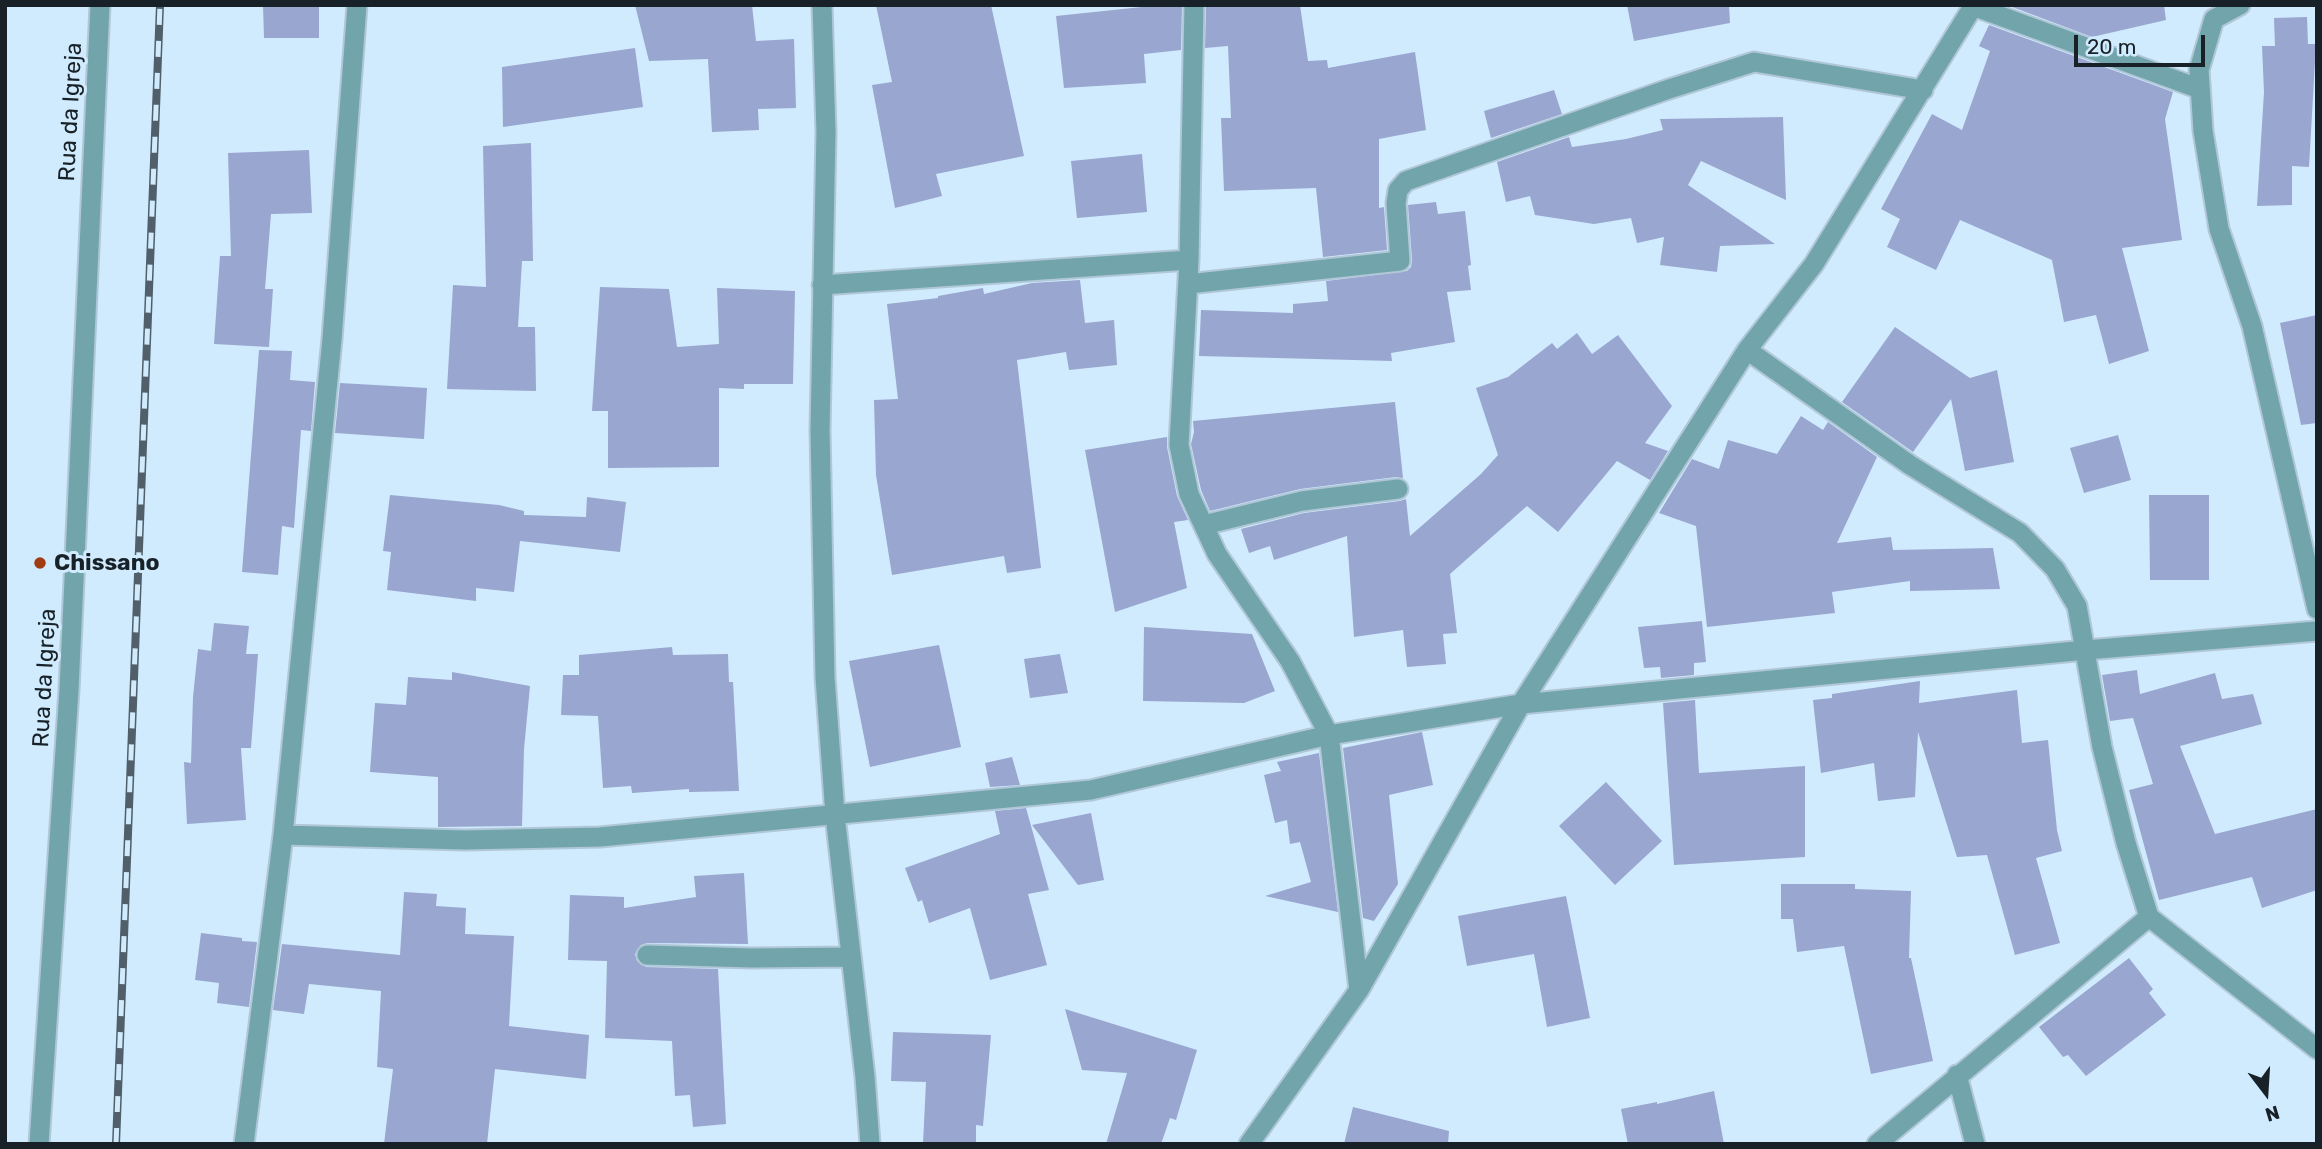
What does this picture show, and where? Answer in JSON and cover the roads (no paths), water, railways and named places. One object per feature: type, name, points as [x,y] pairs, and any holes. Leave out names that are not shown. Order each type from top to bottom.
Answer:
[{"type":"street","name":"Rua da Igreja","points":[[39,1144],[69,690],[100,5]]},
{"type":"street","points":[[244,1144],[283,835],[332,340],[357,5]]},
{"type":"street","points":[[822,5],[826,132],[820,430],[825,677],[835,816],[870,1144]]},
{"type":"street","points":[[1194,5],[1189,260],[1179,445],[1189,494],[1217,554],[1290,661],[1329,735],[1359,989]]},
{"type":"street","points":[[2240,5],[2214,19],[2199,70],[2203,131],[2220,229],[2252,326],[2317,609]]},
{"type":"street","points":[[1249,1144],[1359,989],[1521,704],[1747,350],[1814,264],[1974,6],[2200,89]]},
{"type":"street","points":[[1188,284],[1400,261],[1396,203],[1398,190],[1406,181],[1754,62],[1923,90]]},
{"type":"street","points":[[822,285],[1189,260]]},
{"type":"street","points":[[1747,350],[1910,465],[2020,533],[2055,569],[2077,606],[2102,747],[2126,843],[2149,917],[2317,1049]]},
{"type":"street","points":[[1204,525],[1302,501],[1398,489]]},
{"type":"street","points":[[283,835],[465,840],[600,837],[835,816],[1091,790],[1329,735],[1521,704],[2086,650],[2317,631]]},
{"type":"street","points":[[1877,1144],[2149,917]]},
{"type":"street","points":[[647,955],[850,957]]},
{"type":"street","points":[[1957,1075],[1975,1144]]},
{"type":"railway","points":[[116,1144],[160,5]]},
{"type":"place","name":"Chissano","points":[[40,563]]}]
